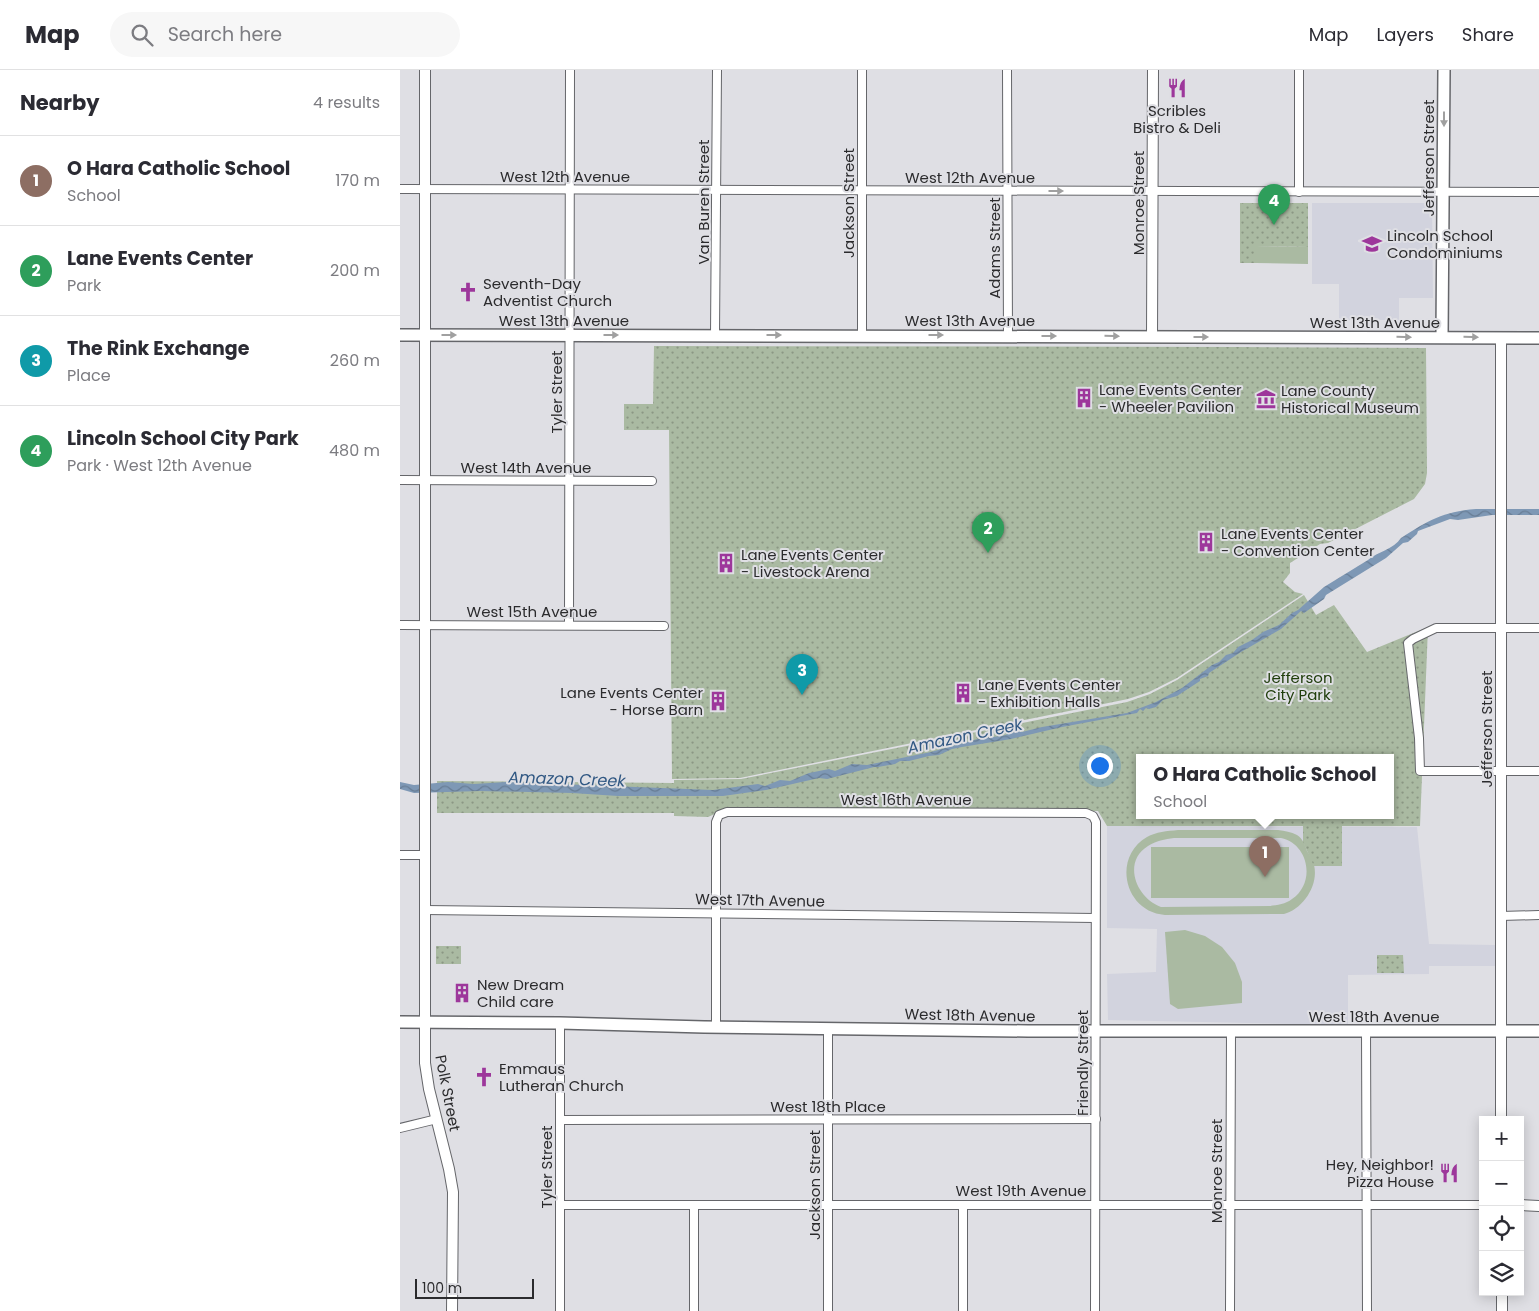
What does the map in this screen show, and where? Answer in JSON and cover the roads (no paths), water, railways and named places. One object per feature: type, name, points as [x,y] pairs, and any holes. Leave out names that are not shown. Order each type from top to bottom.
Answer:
[{"type":"main road","name":"Jefferson Street","points":[[1442,337],[1444,70]]},
{"type":"main road","name":"West 13th Avenue","points":[[400,335],[1008,335],[1539,338]]},
{"type":"main road","name":"West 18th Avenue","points":[[400,1022],[1096,1031],[1539,1031]]},
{"type":"street","name":"Polk Street","points":[[425,70],[425,1063],[429,1090],[450,1168],[453,1192],[452,1311]]},
{"type":"street","name":"Tyler Street","points":[[569,625],[570,70]]},
{"type":"street","name":"Van Buren Street","points":[[716,70],[716,335]]},
{"type":"street","name":"Jackson Street","points":[[862,70],[862,335]]},
{"type":"street","name":"Adams Street","points":[[1008,70],[1008,335]]},
{"type":"street","name":"Monroe Street","points":[[1152,337],[1153,70]]},
{"type":"street","points":[[1299,70],[1299,192]]},
{"type":"street","name":"West 12th Avenue","points":[[400,189],[1539,192]]},
{"type":"street","name":"Jefferson Street","points":[[1501,338],[1501,1116]]},
{"type":"street","name":"West 14th Avenue","points":[[400,480],[652,481]]},
{"type":"street","name":"West 15th Avenue","points":[[400,625],[664,626]]},
{"type":"street","points":[[1539,628],[1436,628],[1410,641],[1408,647],[1418,728],[1420,771],[1539,771]]},
{"type":"street","name":"West 16th Avenue","points":[[716,914],[716,822],[719,815],[727,812],[1086,813],[1093,816]]},
{"type":"street","name":"Friendly Street","points":[[1093,816],[1096,822],[1095,1311]]},
{"type":"street","points":[[400,855],[425,855]]},
{"type":"street","name":"West 17th Avenue","points":[[425,910],[1095,918]]},
{"type":"street","points":[[716,914],[716,1027]]},
{"type":"street","points":[[1501,916],[1539,916]]},
{"type":"street","name":"Tyler Street","points":[[560,1023],[560,1311]]},
{"type":"street","name":"Jackson Street","points":[[828,1028],[828,1311]]},
{"type":"street","points":[[1366,1030],[1367,1311]]},
{"type":"street","name":"Monroe Street","points":[[1230,1311],[1231,1031]]},
{"type":"street","points":[[400,1128],[437,1119]]},
{"type":"street","name":"West 18th Place","points":[[560,1120],[1096,1120]]},
{"type":"street","name":"West 19th Avenue","points":[[560,1205],[1479,1205]]},
{"type":"street","points":[[694,1205],[694,1311]]},
{"type":"street","points":[[963,1205],[963,1311]]},
{"type":"street","points":[[1524,1206],[1539,1206]]},
{"type":"street","points":[[1502,1296],[1502,1311]]},
{"type":"water","points":[[1476,509],[1539,509],[1539,515],[1492,515],[1458,520],[1450,519],[1418,531],[1408,542],[1403,543],[1386,558],[1326,595],[1324,599],[1304,613],[1301,611],[1281,629],[1241,652],[1177,696],[1163,700],[1156,707],[1146,708],[1143,711],[1140,709],[1137,713],[952,749],[939,755],[900,761],[895,764],[874,767],[827,779],[819,778],[766,790],[723,796],[618,796],[480,791],[414,793],[400,789],[400,782],[414,785],[448,782],[474,784],[506,782],[713,790],[758,784],[765,786],[780,780],[790,781],[809,773],[829,769],[835,771],[852,764],[867,765],[931,752],[981,738],[1002,736],[1018,731],[1022,732],[1127,713],[1156,702],[1182,688],[1226,655],[1233,653],[1238,647],[1279,625],[1324,587],[1390,548],[1401,538],[1420,526],[1454,512]]},
{"type":"place","name":"Scribles Bistro & Deli","points":[[1177,88]]},
{"type":"place","name":"Lincoln School City Park","points":[[1274,225]]},
{"type":"place","name":"Lincoln School Condominiums","points":[[1372,244]]},
{"type":"place","name":"Seventh-Day Adventist Church","points":[[468,292]]},
{"type":"place","name":"Lane Events Center - Wheeler Pavilion","points":[[1084,398]]},
{"type":"place","name":"Lane County Historical Museum","points":[[1266,399]]},
{"type":"place","name":"Lane Events Center - Convention Center","points":[[1206,542]]},
{"type":"place","name":"Lane Events Center","points":[[988,553]]},
{"type":"place","name":"Lane Events Center - Livestock Arena","points":[[726,563]]},
{"type":"place","name":"Lane Events Center - Exhibition Halls","points":[[963,693]]},
{"type":"place","name":"The Rink Exchange","points":[[802,695]]},
{"type":"place","name":"Lane Events Center - Horse Barn","points":[[718,701]]},
{"type":"place","name":"O Hara Catholic School","points":[[1265,877]]},
{"type":"place","name":"New Dream Child care","points":[[462,993]]},
{"type":"place","name":"Emmaus Lutheran Church","points":[[484,1077]]},
{"type":"place","name":"Hey, Neighbor! Pizza House","points":[[1449,1173]]},
{"type":"park label","name":"Jefferson City Park","points":[[1298,686]]},
{"type":"water label","name":"Amazon Creek","points":[[965,736]]},
{"type":"water label","name":"Amazon Creek","points":[[567,779]]}]
